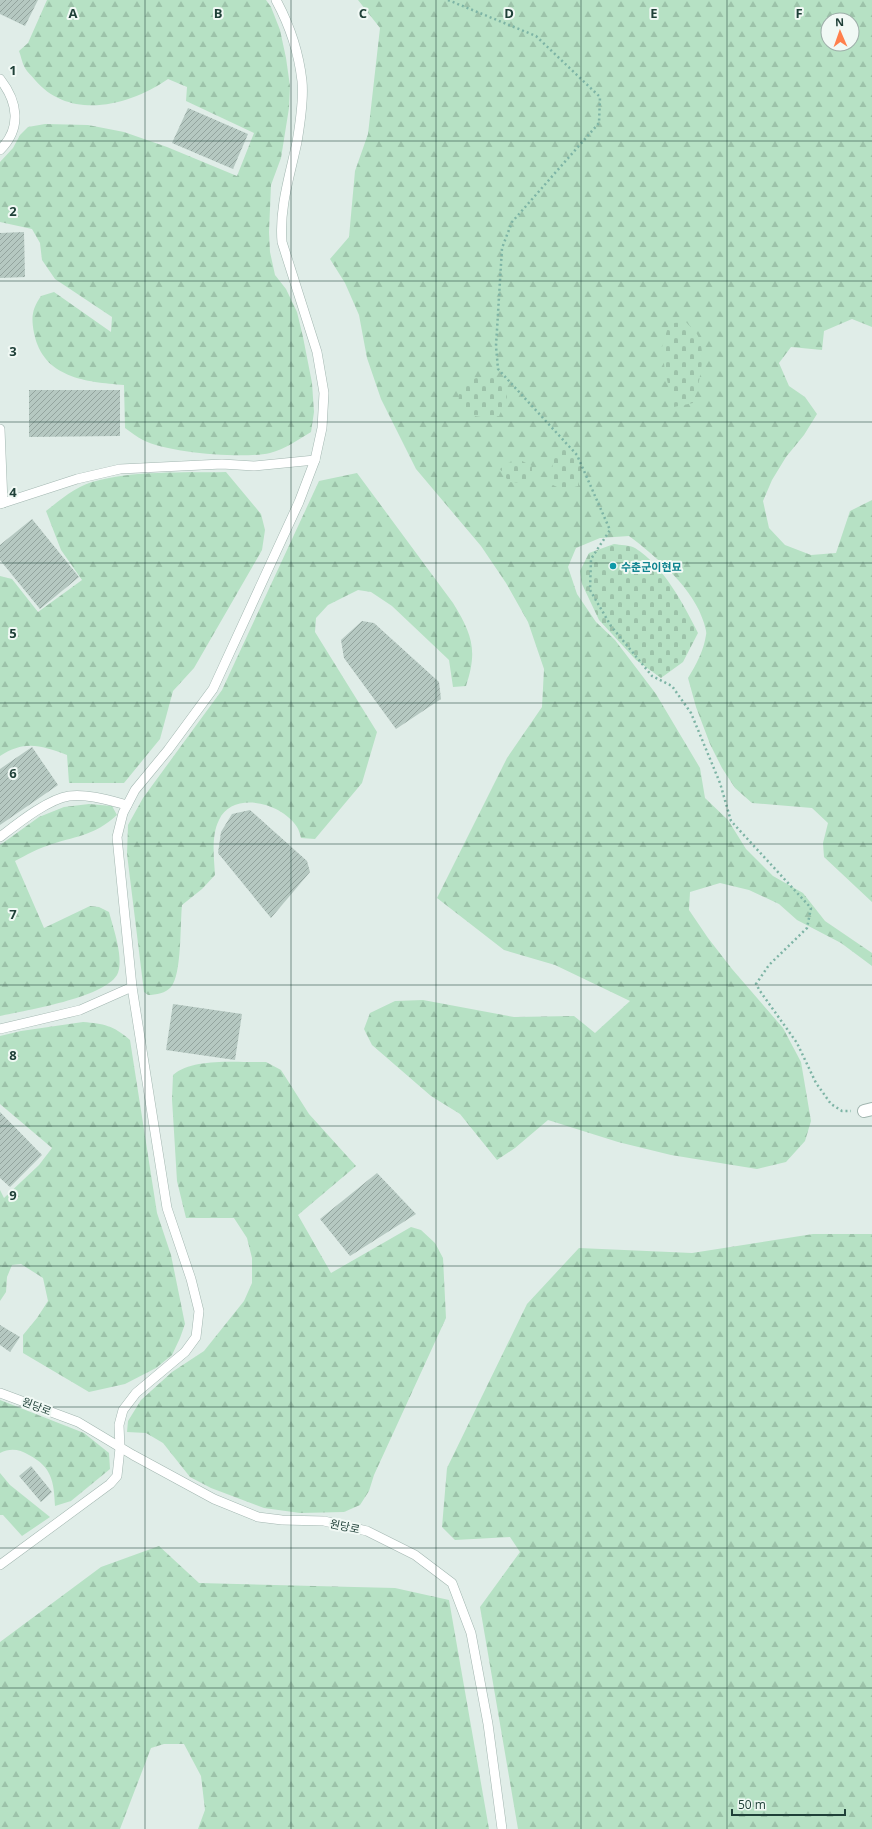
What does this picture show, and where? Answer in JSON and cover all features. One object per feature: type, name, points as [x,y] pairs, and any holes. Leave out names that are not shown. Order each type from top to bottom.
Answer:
[{"type":"lane","points":[[0,1566],[110,1484],[117,1476],[120,1448],[119,1425],[123,1410],[136,1393],[185,1352],[196,1338],[199,1311],[191,1279],[167,1208],[132,987],[117,838],[122,813],[135,790],[168,750],[212,689],[299,502],[315,460],[322,428],[324,393],[317,352],[282,242],[280,223],[297,143],[301,111],[302,82],[296,52],[284,14],[276,0]]},
{"type":"lane","points":[[0,79],[11,96],[16,118],[13,131],[7,144],[0,150]]},
{"type":"lane","points":[[0,429],[1,504],[77,479],[120,469],[222,464],[254,466],[315,460]]},
{"type":"lane","points":[[0,837],[27,817],[49,804],[68,796],[97,797],[127,805]]},
{"type":"lane","points":[[0,1029],[80,1010],[132,987]]},
{"type":"lane","name":"원당로","points":[[0,1392],[78,1422],[120,1448],[214,1499],[258,1518],[324,1521],[367,1531],[415,1555],[452,1583],[471,1633],[488,1724],[502,1829]]},
{"type":"path","points":[[448,0],[536,36],[600,97],[599,123],[512,222],[502,248],[496,346],[498,369],[578,455],[610,530],[590,559],[590,590],[611,626],[652,676],[672,686],[691,713],[720,783],[731,821],[811,908],[805,931],[769,965],[756,984],[797,1043],[816,1083],[831,1104],[842,1110],[868,1110]]},
{"type":"green space","points":[[47,0],[266,0],[271,7],[280,30],[290,86],[289,108],[281,158],[271,185],[269,232],[270,252],[275,275],[286,289],[297,312],[312,383],[314,412],[311,432],[291,444],[270,453],[258,455],[206,454],[155,445],[141,439],[125,428],[124,385],[95,382],[68,375],[56,368],[47,360],[39,348],[34,333],[33,318],[34,309],[41,296],[54,292],[111,332],[112,317],[55,279],[42,260],[40,243],[32,229],[0,222],[0,162],[13,148],[20,135],[28,127],[45,124],[88,125],[124,132],[167,147],[237,176],[254,133],[186,101],[187,87],[168,79],[136,96],[118,102],[100,105],[82,105],[65,101],[49,93],[26,70],[19,51],[28,43]]},
{"type":"green space","points":[[358,0],[872,0],[872,327],[852,319],[824,331],[822,350],[791,347],[779,363],[789,386],[805,397],[817,414],[804,435],[786,457],[772,480],[763,501],[769,528],[785,545],[811,555],[836,553],[850,511],[872,500],[872,902],[824,857],[823,843],[828,823],[812,808],[752,803],[735,788],[722,768],[710,744],[696,707],[688,678],[702,652],[706,629],[699,610],[683,586],[662,564],[629,536],[600,538],[576,548],[568,567],[577,594],[596,622],[615,640],[656,694],[700,768],[705,798],[728,820],[746,849],[773,876],[803,893],[825,921],[872,953],[872,966],[841,943],[797,920],[779,904],[749,890],[720,883],[690,892],[689,910],[732,969],[783,1028],[801,1062],[811,1121],[805,1141],[786,1162],[757,1169],[671,1155],[618,1142],[548,1120],[515,1148],[497,1160],[460,1114],[431,1096],[372,1045],[364,1029],[370,1013],[395,1001],[423,1000],[514,1017],[574,1016],[595,1033],[630,1001],[555,965],[504,950],[437,898],[507,758],[542,707],[544,669],[528,622],[506,583],[481,546],[416,469],[381,399],[367,358],[359,315],[345,283],[330,259],[349,237],[355,171],[368,134],[380,28]]},
{"type":"green space","points":[[686,322],[697,334],[701,343],[701,370],[693,403],[674,407],[665,372],[662,347],[668,327],[673,323]]},
{"type":"green space","points":[[489,375],[503,383],[507,397],[499,416],[486,418],[464,414],[459,401],[459,394],[464,381]]},
{"type":"green space","points":[[568,447],[582,462],[578,486],[563,490],[551,484],[552,469],[556,450]]},
{"type":"green space","points":[[522,461],[532,466],[532,475],[527,483],[509,482],[500,469],[508,463]]},
{"type":"green space","points":[[226,472],[261,514],[265,530],[262,550],[194,668],[173,691],[160,739],[124,783],[69,783],[67,755],[41,747],[25,746],[9,751],[0,756],[0,576],[12,579],[38,612],[82,580],[61,550],[46,511],[68,494],[80,487],[108,478],[158,473]]},
{"type":"green space","points":[[357,473],[460,614],[469,633],[472,652],[472,662],[466,686],[453,687],[449,660],[392,606],[371,592],[358,590],[328,605],[316,618],[315,632],[377,732],[362,783],[315,839],[301,838],[298,828],[290,819],[269,806],[258,803],[246,803],[235,805],[226,811],[216,826],[214,847],[215,875],[202,889],[182,905],[179,960],[175,981],[166,991],[148,995],[144,992],[127,854],[128,825],[143,798],[222,690],[319,481]]},
{"type":"green space","points":[[614,544],[635,548],[655,565],[672,586],[698,633],[683,662],[661,678],[636,660],[599,620],[582,584],[580,571],[589,553]]},
{"type":"green space","points":[[89,804],[112,806],[117,815],[93,831],[47,846],[15,861],[44,928],[90,906],[99,907],[109,912],[119,953],[120,961],[117,975],[109,983],[97,990],[81,996],[63,1002],[0,1016],[0,845],[39,817],[64,807]]},
{"type":"green space","points":[[83,1022],[108,1026],[130,1040],[157,1213],[171,1255],[185,1324],[172,1355],[156,1368],[125,1384],[89,1392],[23,1353],[23,1335],[37,1318],[48,1301],[43,1278],[21,1264],[12,1265],[7,1277],[6,1292],[0,1301],[0,1190],[4,1198],[39,1165],[52,1148],[0,1104],[0,1036],[21,1031]]},
{"type":"green space","points":[[266,1062],[281,1070],[309,1114],[356,1166],[298,1215],[331,1273],[411,1227],[421,1230],[435,1243],[443,1258],[446,1318],[374,1475],[369,1491],[360,1505],[344,1512],[300,1513],[264,1508],[211,1488],[190,1477],[163,1443],[146,1433],[127,1432],[128,1421],[141,1400],[172,1372],[204,1351],[244,1301],[252,1283],[252,1258],[247,1238],[234,1218],[186,1218],[177,1181],[172,1099],[173,1075],[182,1069],[205,1063]]},
{"type":"green space","points":[[813,1234],[872,1234],[872,1829],[518,1829],[480,1607],[520,1552],[510,1537],[455,1540],[442,1527],[447,1468],[527,1304],[579,1248],[692,1253]]},
{"type":"green space","points":[[0,1400],[84,1433],[109,1453],[110,1469],[71,1501],[55,1506],[52,1482],[43,1465],[22,1451],[7,1450],[0,1453]]},
{"type":"green space","points":[[0,1473],[10,1485],[50,1517],[22,1536],[3,1515],[0,1515]]},
{"type":"green space","points":[[159,1546],[199,1583],[395,1588],[449,1600],[489,1829],[198,1829],[205,1810],[201,1776],[184,1744],[164,1744],[151,1748],[120,1829],[0,1829],[0,1642],[101,1567]]},
{"type":"building","points":[[0,0],[38,0],[25,26],[0,14]]},
{"type":"building","points":[[188,108],[248,134],[233,169],[172,143]]},
{"type":"building","points":[[24,232],[25,277],[0,278],[0,233]]},
{"type":"building","points":[[29,390],[120,390],[120,436],[29,437]]},
{"type":"building","points":[[32,519],[79,577],[40,609],[0,560],[0,545]]},
{"type":"building","points":[[362,621],[374,623],[439,682],[441,699],[396,729],[344,658],[341,640]]},
{"type":"building","points":[[32,747],[58,785],[0,825],[0,769]]},
{"type":"building","points":[[250,810],[307,861],[310,872],[271,918],[218,853],[221,832],[232,814]]},
{"type":"building","points":[[173,1004],[242,1014],[235,1060],[166,1050]]},
{"type":"building","points":[[0,1112],[42,1155],[10,1187],[0,1178]]},
{"type":"building","points":[[377,1173],[416,1214],[350,1256],[320,1219]]},
{"type":"building","points":[[0,1325],[20,1337],[10,1352],[0,1345]]},
{"type":"building","points":[[31,1466],[52,1492],[41,1502],[19,1476]]},
{"type":"place","name":"수춘군이현묘","points":[[613,566]]}]
